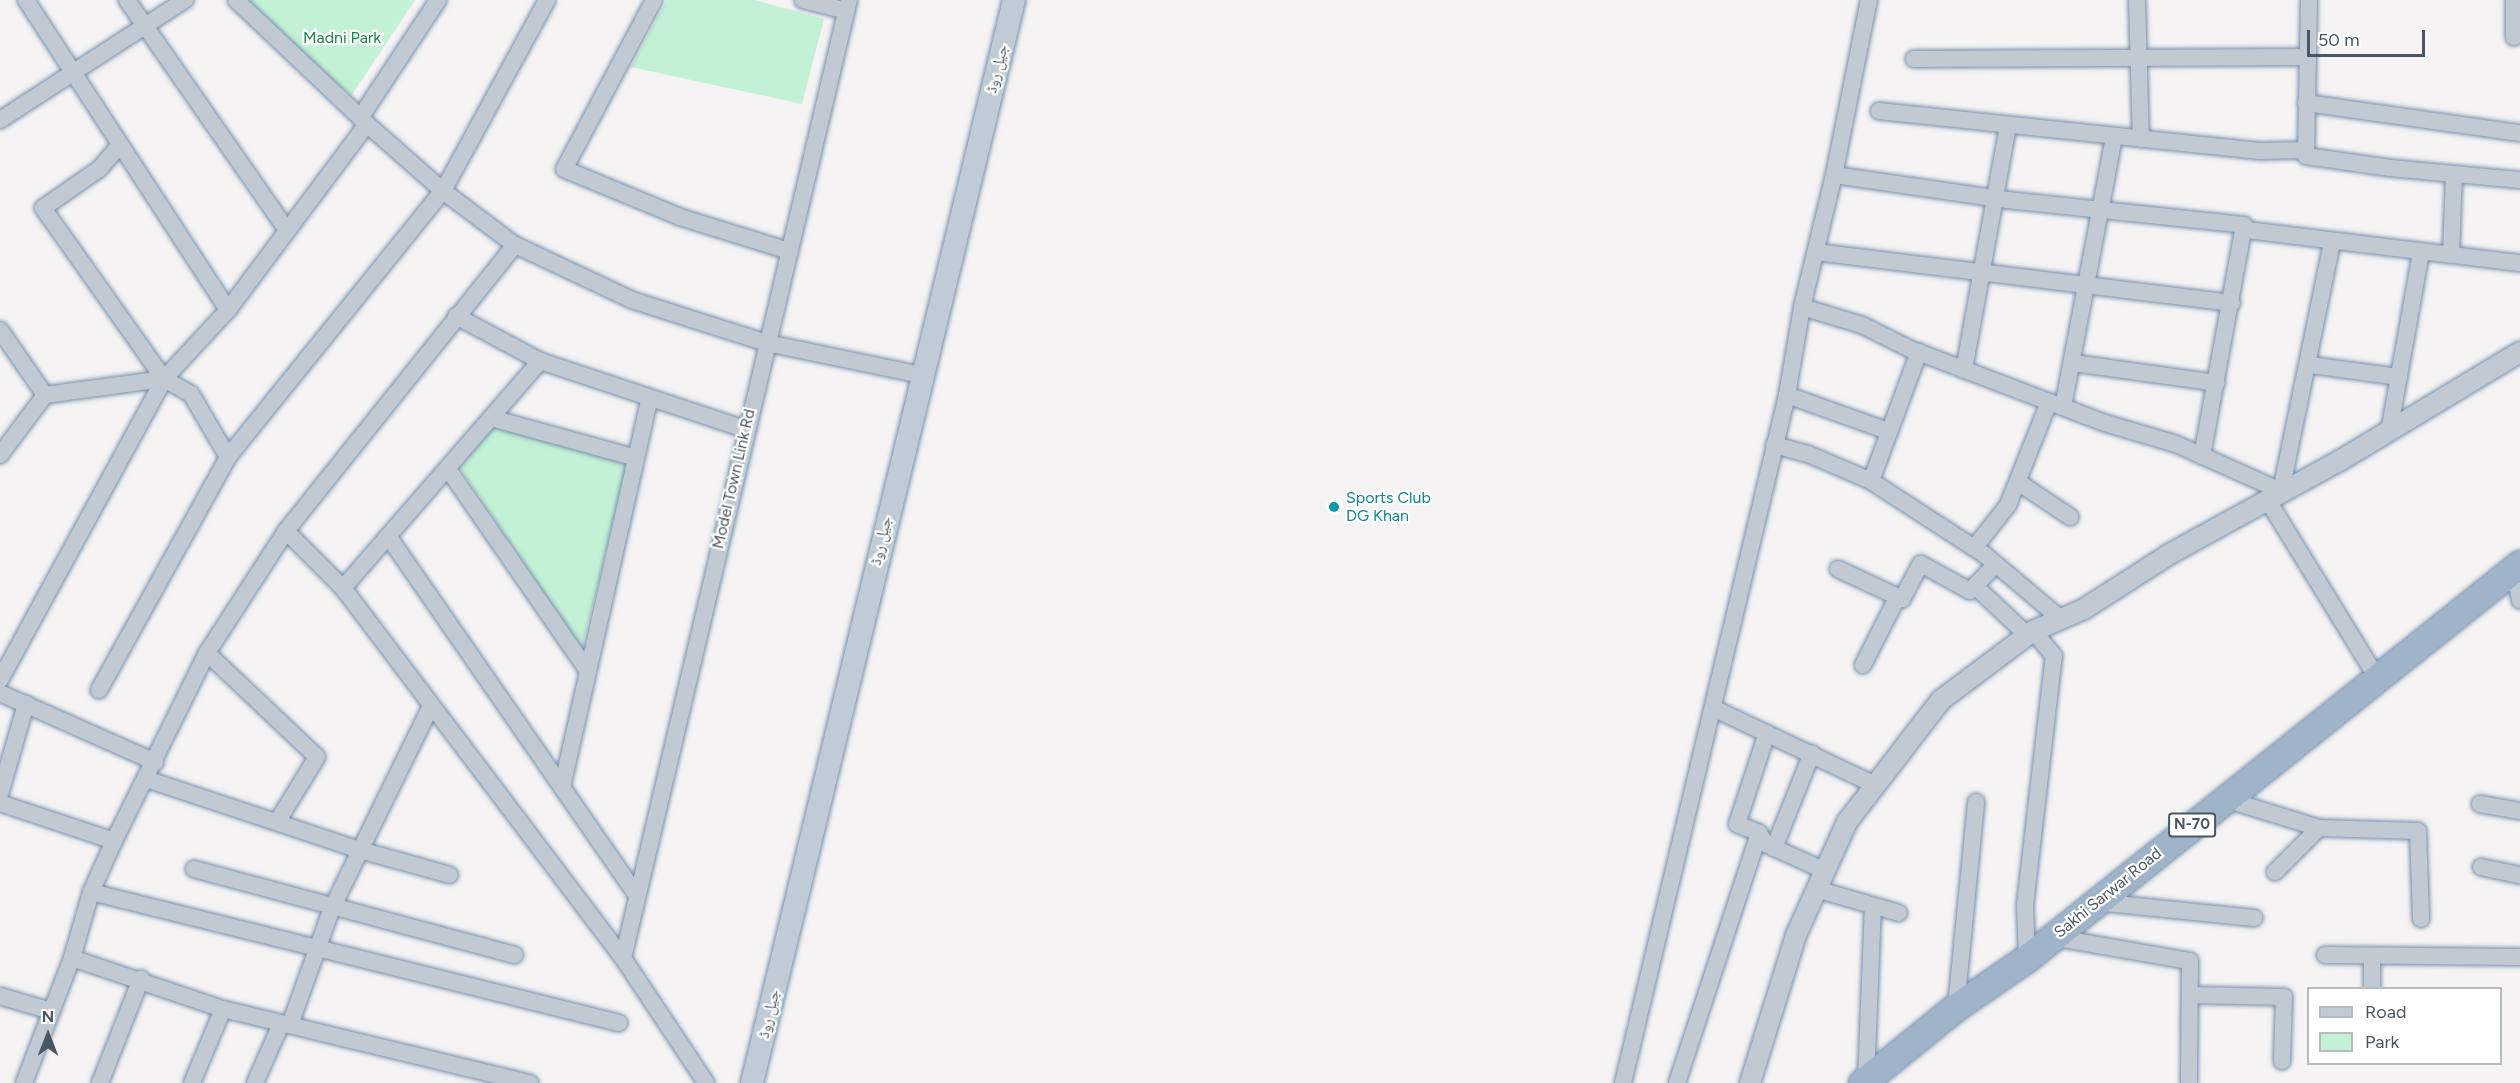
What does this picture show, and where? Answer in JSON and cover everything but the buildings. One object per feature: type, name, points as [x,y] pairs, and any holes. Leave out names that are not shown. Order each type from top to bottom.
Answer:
[{"type":"highway","name":"Sakhi Sarwar Road","points":[[1864,1081],[1956,1007],[2027,958],[2517,566]]},
{"type":"main road","name":"جیل روڈ","points":[[752,1083],[921,375],[1014,0]]},
{"type":"street","points":[[26,0],[228,310]]},
{"type":"street","points":[[127,0],[286,229]]},
{"type":"street","points":[[0,120],[185,0]]},
{"type":"street","points":[[236,0],[364,121],[443,191],[515,245],[632,300],[767,343],[921,375]]},
{"type":"street","points":[[0,680],[164,378],[228,310],[364,121],[438,0]]},
{"type":"street","points":[[99,690],[228,457],[443,191],[547,0]]},
{"type":"street","points":[[654,0],[564,169],[680,217],[789,251]]},
{"type":"street","points":[[803,0],[847,6]]},
{"type":"street","points":[[1623,1083],[1787,395],[1802,307],[1834,175],[1869,0]]},
{"type":"street","points":[[2137,0],[2141,139]]},
{"type":"street","points":[[2309,0],[2306,156],[2520,180]]},
{"type":"street","points":[[2514,0],[2514,37]]},
{"type":"street","name":"Model Town Link Rd","points":[[623,958],[745,429],[847,6]]},
{"type":"street","points":[[1914,58],[2308,57]]},
{"type":"street","points":[[2306,104],[2520,133]]},
{"type":"street","points":[[1879,111],[2262,151],[2306,150]]},
{"type":"street","points":[[1964,370],[2008,126]]},
{"type":"street","points":[[1974,548],[2008,505],[2056,405],[2073,363],[2114,136]]},
{"type":"street","points":[[120,145],[99,169],[44,208],[164,378],[191,394],[228,457]]},
{"type":"street","points":[[2451,255],[2454,174]]},
{"type":"street","points":[[1834,175],[1996,199],[2244,225],[2246,230],[2202,456]]},
{"type":"street","points":[[2246,230],[2520,263]]},
{"type":"street","points":[[2274,495],[2310,365],[2332,242]]},
{"type":"street","points":[[24,1083],[72,958],[91,892],[207,653],[286,531],[515,245]]},
{"type":"street","points":[[1816,252],[2086,287],[2232,303]]},
{"type":"street","points":[[2389,432],[2421,252]]},
{"type":"street","points":[[1802,307],[1862,325],[1964,370],[2202,456],[2274,495],[2377,678]]},
{"type":"street","points":[[456,316],[540,361],[649,400],[745,429]]},
{"type":"street","points":[[0,330],[45,395]]},
{"type":"street","points":[[1871,481],[1919,352]]},
{"type":"street","points":[[1750,1083],[1796,935],[1819,890],[1847,822],[1941,700],[2030,633],[2084,609],[2168,555],[2389,432],[2520,352]]},
{"type":"street","points":[[343,588],[540,361]]},
{"type":"street","points":[[2073,363],[2217,383]]},
{"type":"street","points":[[2310,365],[2399,377]]},
{"type":"street","points":[[0,455],[45,395],[164,378]]},
{"type":"street","points":[[1787,395],[1888,431]]},
{"type":"street","points":[[562,787],[649,400]]},
{"type":"street","points":[[491,418],[636,458]]},
{"type":"street","points":[[1774,445],[1808,454],[1871,481],[1974,548],[2061,619]]},
{"type":"street","points":[[448,469],[588,671]]},
{"type":"street","points":[[2018,482],[2070,517]]},
{"type":"street","points":[[286,531],[343,588],[623,958],[706,1083]]},
{"type":"street","points":[[388,536],[637,895]]},
{"type":"street","points":[[1838,569],[1902,599],[1921,564],[1970,591],[1996,564]]},
{"type":"street","points":[[2517,566],[2520,600]]},
{"type":"street","points":[[1975,586],[2054,656],[2025,905],[2027,958]]},
{"type":"street","points":[[1863,665],[1897,598]]},
{"type":"street","points":[[207,653],[317,757],[277,822]]},
{"type":"street","points":[[0,693],[155,762]]},
{"type":"street","points":[[2,784],[16,729],[26,704]]},
{"type":"street","points":[[255,1083],[286,1024],[332,908],[431,706]]},
{"type":"street","points":[[1713,708],[1812,753],[1875,785]]},
{"type":"street","points":[[1767,733],[1737,824],[1759,833],[1774,848],[1825,871]]},
{"type":"street","points":[[1774,848],[1812,753]]},
{"type":"street","points":[[146,779],[360,850],[450,875]]},
{"type":"street","points":[[2225,799],[2319,828],[2418,831],[2421,919]]},
{"type":"street","points":[[1956,1007],[1976,802]]},
{"type":"street","points":[[0,803],[114,841]]},
{"type":"street","points":[[2480,804],[2520,812]]},
{"type":"street","points":[[2275,872],[2319,828]]},
{"type":"street","points":[[1678,1083],[1759,833]]},
{"type":"street","points":[[2481,867],[2520,875]]},
{"type":"street","points":[[194,869],[332,908],[515,955]]},
{"type":"street","points":[[1819,890],[1899,913]]},
{"type":"street","points":[[91,892],[619,1023]]},
{"type":"street","points":[[2096,902],[2254,918]]},
{"type":"street","points":[[1864,1081],[1873,906]]},
{"type":"street","points":[[2052,937],[2190,961],[2189,1083]]},
{"type":"street","points":[[2325,955],[2520,957]]},
{"type":"street","points":[[2372,956],[2372,987]]},
{"type":"street","points":[[72,958],[141,979],[224,1009],[530,1083]]},
{"type":"street","points":[[100,1083],[141,979]]},
{"type":"street","points":[[2190,995],[2284,997],[2282,1061]]},
{"type":"street","points":[[0,996],[51,1011]]},
{"type":"street","points":[[192,1083],[224,1009]]},
{"type":"green space","name":"Madni Park","points":[[244,0],[415,0],[351,96]]},
{"type":"green space","points":[[667,0],[755,0],[824,19],[802,104],[631,67]]},
{"type":"green space","points":[[491,423],[627,465],[582,649],[460,468]]},
{"type":"place","name":"Sports Club DG Khan","points":[[1334,507]]}]
